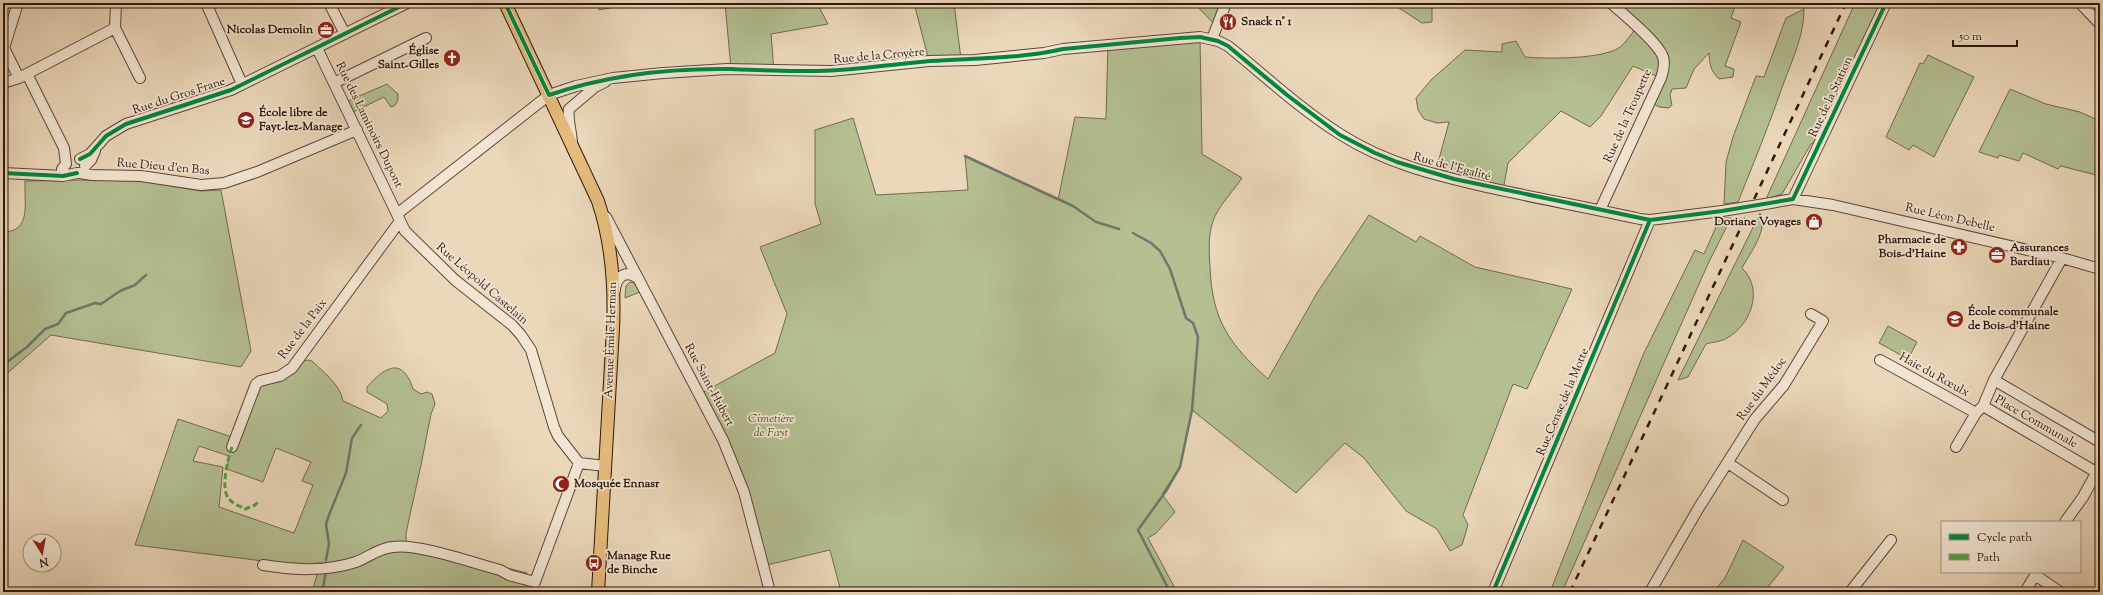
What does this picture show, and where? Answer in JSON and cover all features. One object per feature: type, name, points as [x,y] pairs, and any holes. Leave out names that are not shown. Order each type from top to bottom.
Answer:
[{"type":"main road","name":"Avenue Émile Herman","points":[[506,3],[598,201],[611,253],[614,301],[598,592]]},
{"type":"street","points":[[18,3],[4,48],[23,76],[75,163]]},
{"type":"street","points":[[116,3],[115,28],[140,78]]},
{"type":"street","points":[[206,3],[242,84]]},
{"type":"street","points":[[329,3],[345,34]]},
{"type":"street","name":"Rue du Gros Frane","points":[[75,163],[96,149],[106,136],[126,124],[199,102],[242,84],[407,3]]},
{"type":"street","points":[[1212,39],[1226,3]]},
{"type":"street","name":"Rue de la Troupette","points":[[1600,210],[1658,84],[1663,70],[1664,58],[1659,48],[1611,3]]},
{"type":"street","name":"Rue de la Station","points":[[1790,199],[1812,160],[1886,3]]},
{"type":"street","points":[[2080,3],[2100,24]]},
{"type":"street","points":[[3,83],[23,76],[115,28]]},
{"type":"street","name":"Rue de la Croyère","points":[[549,95],[576,86],[613,78],[710,70],[831,70],[929,61],[983,59],[1044,53],[1063,49],[1180,38],[1200,37],[1212,39]]},
{"type":"street","points":[[334,84],[426,38]]},
{"type":"street","name":"Rue de l'Egalité","points":[[1212,39],[1228,46],[1287,95],[1340,135],[1376,153],[1423,171],[1454,179],[1650,220],[1722,212],[1790,199]]},
{"type":"street","name":"Rue des Laminoirs Dupont","points":[[317,48],[398,218]]},
{"type":"street","name":"Rue de la Croyère","points":[[572,144],[569,109],[595,87],[613,78]]},
{"type":"street","name":"Rue de la Paix","points":[[232,447],[256,384],[260,381],[280,376],[292,368],[398,218],[549,95]]},
{"type":"street","name":"Rue Dieu d'en Bas","points":[[75,163],[101,175],[141,176],[201,185],[224,183],[257,172],[356,130]]},
{"type":"street","points":[[3,173],[63,176],[75,163]]},
{"type":"street","points":[[52,175],[75,163]]},
{"type":"street","name":"Rue Dieu d'en Bas","points":[[75,163],[101,175]]},
{"type":"street","name":"Rue Léon Debelle","points":[[1790,199],[1847,208],[2062,258],[2100,269]]},
{"type":"street","name":"Rue Saint-Hubert","points":[[598,201],[633,275],[723,440],[744,492],[770,592]]},
{"type":"street","name":"Rue Léopold Castelain","points":[[398,218],[405,231],[455,280],[521,335],[531,350],[550,416],[558,436],[579,463]]},
{"type":"street","name":"Rue Cense de la Motte","points":[[1493,592],[1650,220]]},
{"type":"street","points":[[623,252],[615,251],[611,253],[618,266],[633,275]]},
{"type":"street","points":[[1994,380],[2062,258]]},
{"type":"street","points":[[614,301],[618,279],[624,274],[633,275]]},
{"type":"street","name":"Rue du Médoc","points":[[1650,592],[1698,509],[1759,413],[1784,385],[1823,321],[1811,314]]},
{"type":"street","name":"Haie du Rœulx","points":[[1880,360],[1979,410]]},
{"type":"street","name":"Place Communale","points":[[1956,447],[1979,410],[1994,380],[2100,442]]},
{"type":"street","name":"Place Communale","points":[[1979,410],[2098,469]]},
{"type":"street","points":[[263,566],[297,570],[336,568],[358,561],[386,548],[406,546],[500,570],[509,575],[535,582],[579,463],[605,466]]},
{"type":"street","points":[[1728,463],[1783,500]]},
{"type":"street","points":[[2066,521],[2084,497],[2098,469]]},
{"type":"street","points":[[1850,592],[1891,540]]},
{"type":"street","points":[[2025,592],[2036,573],[2060,592]]},
{"type":"green space","points":[[598,3],[637,3],[599,10]]},
{"type":"green space","points":[[725,3],[817,3],[828,24],[771,34],[774,71],[731,69]]},
{"type":"green space","points":[[914,3],[954,3],[961,59],[929,61]]},
{"type":"green space","points":[[1194,3],[1226,3],[1216,26]]},
{"type":"green space","points":[[1396,3],[1432,3],[1432,22],[1422,23],[1396,6]]},
{"type":"green space","points":[[1611,3],[1736,3],[1731,18],[1741,22],[1725,66],[1734,69],[1733,77],[1719,79],[1711,67],[1709,53],[1694,69],[1686,88],[1672,89],[1670,95],[1672,105],[1669,108],[1659,107],[1650,102],[1661,78],[1633,66],[1601,116],[1590,127],[1561,111],[1508,163],[1503,190],[1435,174],[1449,122],[1437,123],[1424,119],[1418,110],[1416,98],[1431,80],[1465,50],[1502,52],[1502,44],[1516,41],[1525,57],[1583,57],[1615,50],[1630,37],[1636,27]]},
{"type":"green space","points":[[1855,3],[1886,3],[1823,138],[1811,144],[1782,194],[1766,199]]},
{"type":"green space","points":[[1804,9],[1804,19],[1797,46],[1768,127],[1738,202],[1724,204],[1726,162],[1733,137],[1756,76],[1764,77],[1786,18]]},
{"type":"green space","name":"Cimetière de Fayt","points":[[1200,37],[1202,154],[1242,178],[1218,210],[1211,226],[1209,255],[1211,286],[1214,302],[1225,330],[1233,342],[1254,366],[1268,379],[1317,293],[1369,215],[1416,242],[1420,236],[1475,267],[1572,289],[1527,389],[1513,384],[1463,515],[1468,525],[1462,545],[1450,551],[1437,529],[1406,511],[1364,458],[1345,443],[1296,493],[1192,410],[1180,467],[1162,494],[1175,512],[1156,533],[1148,538],[1177,592],[841,592],[830,550],[763,566],[744,492],[700,394],[775,353],[787,314],[760,247],[821,224],[815,204],[815,130],[853,118],[876,195],[968,190],[965,156],[1058,200],[1075,117],[1106,119],[1108,44]]},
{"type":"green space","points":[[1928,55],[1974,77],[1934,157],[1913,145],[1909,150],[1886,137],[1920,63],[1923,64]]},
{"type":"green space","points":[[387,84],[398,94],[398,100],[395,105],[391,107],[384,97],[353,112],[348,103],[350,100]]},
{"type":"green space","points":[[2010,89],[2046,104],[2080,112],[2100,121],[2100,176],[2061,166],[2058,169],[2023,153],[2019,161],[1999,155],[1998,158],[1979,152]]},
{"type":"green space","points":[[25,181],[140,181],[201,191],[221,190],[251,351],[241,367],[51,335],[3,377],[3,232],[12,231],[19,227],[22,221],[25,206]]},
{"type":"green space","points":[[1760,213],[1762,226],[1760,233],[1754,248],[1742,268],[1749,277],[1752,286],[1752,306],[1748,316],[1743,325],[1727,338],[1706,344],[1688,377],[1678,380]]},
{"type":"green space","points":[[1720,218],[1731,218],[1708,264],[1562,592],[1550,592],[1643,355],[1695,250],[1704,254]]},
{"type":"green space","points":[[630,282],[637,284],[640,292],[625,298],[626,286]]},
{"type":"green space","points":[[1888,326],[1917,342],[1908,359],[1879,343]]},
{"type":"green space","points":[[302,361],[312,361],[326,374],[335,384],[343,401],[381,418],[388,411],[387,404],[367,392],[367,387],[373,380],[386,370],[398,368],[409,378],[413,389],[421,394],[427,392],[432,394],[435,404],[431,414],[406,533],[406,543],[527,573],[524,592],[312,592],[319,568],[135,545],[178,419],[235,438],[254,389]],"holes":[[[199,446],[229,456],[227,469],[263,482],[276,448],[311,462],[302,481],[313,485],[294,533],[219,507],[223,467],[193,461]]]},
{"type":"green space","points":[[1743,540],[1784,567],[1764,592],[1713,592],[1725,578]]},
{"type":"waterway","points":[[965,156],[1073,206],[1096,222],[1119,229]]},
{"type":"waterway","points":[[1133,233],[1151,243],[1160,251],[1170,269],[1186,318],[1193,323],[1198,337],[1192,410],[1180,467],[1166,491],[1138,530],[1170,592]]},
{"type":"waterway","points":[[3,365],[27,347],[45,329],[58,324],[66,313],[95,303],[101,304],[120,291],[135,285],[146,275]]},
{"type":"waterway","points":[[326,560],[329,544],[326,524],[346,473],[352,438],[361,425]]},
{"type":"waterway","points":[[322,592],[326,572]]},
{"type":"railway","points":[[1570,592],[1846,3]]},
{"type":"marked path","points":[[232,447],[226,473],[226,494],[232,502],[245,509],[255,505],[258,502]]},
{"type":"cycle path","points":[[80,159],[90,154],[106,136],[126,124],[231,90],[407,3]]},
{"type":"cycle path","points":[[505,3],[549,95],[593,82],[639,74],[708,69],[814,71],[864,68],[930,61],[1030,55],[1063,49],[1200,37],[1218,41],[1228,46],[1287,95],[1340,135],[1375,153],[1397,162],[1454,179],[1650,220],[1722,211],[1793,199],[1886,3]]},
{"type":"cycle path","points":[[3,173],[63,176],[77,173]]},
{"type":"cycle path","points":[[1493,592],[1650,220]]},
{"type":"place","name":"Snack n° 1","points":[[1228,22]]},
{"type":"place","name":"Nicolas Demolin","points":[[326,30]]},
{"type":"place","name":"Église Saint-Gilles","points":[[452,58]]},
{"type":"place","name":"École libre de Fayt-lez-Manage","points":[[246,120]]},
{"type":"place","name":"Doriane Voyages","points":[[1814,222]]},
{"type":"place","name":"Pharmacie de Bois-d'Haine","points":[[1959,247]]},
{"type":"place","name":"Assurances Bardiau","points":[[1997,255]]},
{"type":"place","name":"École communale de Bois-d'Haine","points":[[1955,319]]},
{"type":"place","name":"Mosquée Ennasr","points":[[561,484]]},
{"type":"place","name":"Manage Rue de Binche","points":[[594,563]]}]
